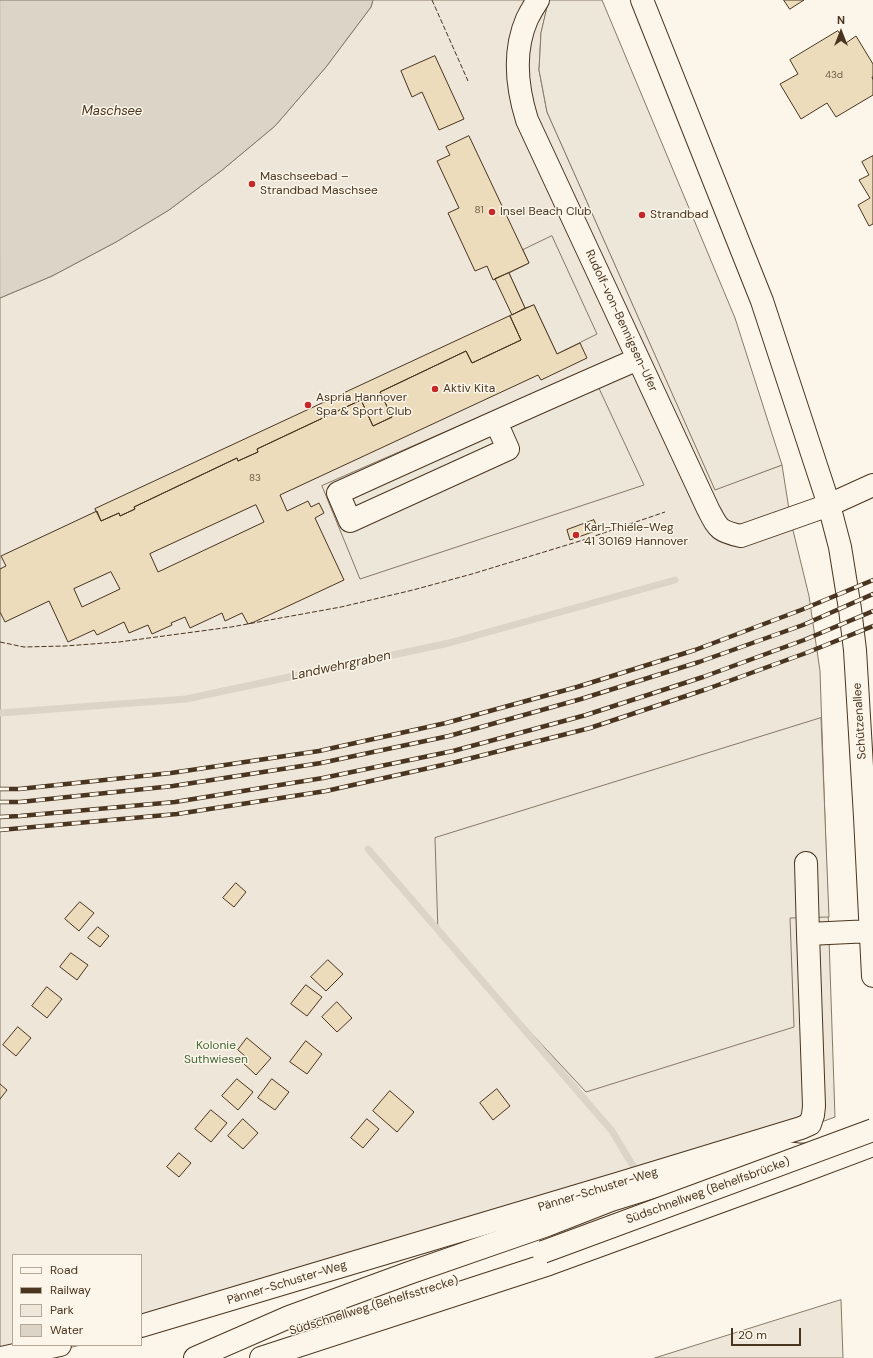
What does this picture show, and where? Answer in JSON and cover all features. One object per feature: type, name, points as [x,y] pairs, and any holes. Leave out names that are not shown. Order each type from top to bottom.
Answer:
[{"type":"main road","name":"Rudolf-von-Bennigsen-Ufer","points":[[538,0],[527,20],[520,43],[518,72],[520,97],[527,120],[718,528],[729,534],[741,536],[829,505],[873,485]]},
{"type":"main road","points":[[642,0],[762,301],[829,505]]},
{"type":"main road","points":[[496,422],[508,449],[350,521],[338,494],[496,422],[638,359]]},
{"type":"main road","name":"Schützenallee","points":[[829,505],[840,547],[847,585],[856,657],[873,976]]},
{"type":"main road","points":[[806,863],[808,934],[871,931]]},
{"type":"main road","name":"Pänner-Schuster-Weg","points":[[142,1326],[663,1171],[802,1128],[810,1124],[814,1106],[808,934]]},
{"type":"main road","points":[[195,1358],[289,1317],[547,1225],[611,1200],[757,1155],[777,1152],[802,1155],[820,1152],[873,1131]]},
{"type":"main road","name":"Südschnellweg (Behelfsbrücke)","points":[[546,1258],[873,1131]]},
{"type":"main road","name":"Südschnellweg (Behelfsbrücke)","points":[[546,1258],[873,1145]]},
{"type":"main road","name":"Südschnellweg (Behelfsstrecke)","points":[[204,1358],[413,1295],[546,1258]]},
{"type":"main road","name":"Südschnellweg (Behelfsstrecke)","points":[[260,1358],[546,1258]]},
{"type":"main road","points":[[1,1358],[55,1346]]},
{"type":"green space","name":"Kolonie Suthwiesen","points":[[373,0],[549,0],[541,33],[539,70],[547,112],[715,489],[782,465],[791,522],[809,596],[820,671],[835,1117],[751,1148],[142,1331],[142,1254],[12,1254],[12,1346],[76,1346],[22,1358],[0,1358],[0,298],[52,276],[116,242],[169,210],[221,171],[275,126],[326,67],[371,7]]},
{"type":"green space","points":[[841,1300],[843,1358],[655,1358]]},
{"type":"shaded area","name":"Strandbad","points":[[549,0],[602,0],[735,318],[782,465],[715,490],[547,112],[539,70],[541,33]]},
{"type":"shaded area","points":[[552,236],[597,334],[557,354],[534,305],[525,308],[509,273],[529,263],[523,250]]},
{"type":"shaded area","points":[[590,369],[644,485],[360,579],[322,486]]},
{"type":"shaded area","points":[[821,718],[829,917],[790,918],[794,1027],[586,1092],[438,933],[435,838]]},
{"type":"water","name":"Maschsee","points":[[0,0],[373,0],[371,7],[326,67],[275,126],[221,171],[169,210],[116,242],[52,276],[0,298]]},
{"type":"building","points":[[784,0],[804,0],[790,9]]},
{"type":"building","points":[[838,31],[846,43],[856,36],[873,64],[873,95],[836,117],[827,103],[801,119],[780,84],[798,74],[790,60]]},
{"type":"building","points":[[435,56],[464,119],[439,130],[422,92],[412,97],[401,71]]},
{"type":"building","points":[[469,136],[529,263],[493,280],[487,266],[475,271],[448,213],[459,208],[437,161],[450,155],[446,147]]},
{"type":"building","points":[[873,156],[873,224],[869,226],[858,205],[870,198],[859,180],[869,175],[862,162]]},
{"type":"building","points":[[509,273],[525,308],[512,315],[495,279]]},
{"type":"building","points":[[534,305],[557,354],[580,343],[587,358],[541,380],[538,375],[280,495],[287,511],[308,501],[311,507],[319,503],[324,513],[315,518],[344,580],[248,624],[242,613],[225,621],[222,613],[190,628],[185,617],[152,634],[148,625],[129,633],[124,622],[97,635],[94,630],[68,642],[49,601],[5,622],[0,612],[0,569],[6,566],[1,556],[97,511],[101,521],[119,513],[120,516],[135,509],[134,507],[237,458],[238,461],[258,452],[257,449],[361,400],[373,426],[392,417],[380,392],[466,351],[472,363],[521,340],[510,316]],"holes":[[[256,505],[264,522],[158,572],[150,554]],[[111,572],[120,589],[82,607],[74,589]]]},
{"type":"building","points":[[510,316],[521,340],[472,363],[466,351],[380,392],[392,417],[373,426],[361,400],[257,449],[258,452],[238,461],[237,458],[134,507],[135,509],[120,516],[119,513],[101,521],[95,509]]},
{"type":"building","name":"Karl-Thiele-Weg 41 30169 Hannover","points":[[594,520],[598,530],[570,540],[567,530]]},
{"type":"building","points":[[236,883],[246,892],[234,907],[223,898]]},
{"type":"building","points":[[80,902],[94,913],[79,931],[65,919]]},
{"type":"building","points":[[98,927],[109,936],[100,947],[88,938]]},
{"type":"building","points":[[71,953],[88,965],[77,980],[60,967]]},
{"type":"building","points":[[328,960],[343,974],[326,991],[311,977]]},
{"type":"building","points":[[306,985],[322,997],[307,1016],[291,1004]]},
{"type":"building","points":[[47,987],[62,999],[47,1018],[32,1006]]},
{"type":"building","points":[[337,1002],[352,1018],[337,1032],[322,1017]]},
{"type":"building","points":[[18,1027],[31,1038],[16,1056],[3,1045]]},
{"type":"building","points":[[247,1038],[271,1058],[256,1075],[242,1062],[246,1057],[238,1050]]},
{"type":"building","points":[[306,1041],[322,1054],[307,1074],[290,1062]]},
{"type":"building","points":[[237,1079],[253,1092],[238,1110],[222,1096]]},
{"type":"building","points":[[272,1079],[289,1092],[275,1110],[258,1098]]},
{"type":"building","points":[[0,1084],[7,1090],[0,1099]]},
{"type":"building","points":[[497,1089],[510,1106],[493,1120],[480,1103]]},
{"type":"building","points":[[390,1091],[414,1112],[397,1132],[373,1111]]},
{"type":"building","points":[[211,1110],[227,1123],[211,1142],[195,1129]]},
{"type":"building","points":[[243,1119],[258,1133],[243,1149],[228,1136]]},
{"type":"building","points":[[367,1119],[379,1129],[363,1148],[351,1138]]},
{"type":"building","points":[[179,1153],[191,1163],[179,1177],[167,1167]]},
{"type":"waterway","name":"Landwehrgraben","points":[[0,713],[186,699],[449,643],[675,580]]},
{"type":"waterway","points":[[368,849],[612,1131],[633,1166]]},
{"type":"railway","points":[[0,789],[19,789],[171,773],[319,751],[446,723],[577,687],[695,650],[801,610],[873,580]]},
{"type":"railway","points":[[0,802],[20,802],[173,786],[321,763],[449,736],[581,699],[699,662],[803,625],[873,594]]},
{"type":"railway","points":[[0,817],[175,802],[323,778],[453,751],[586,715],[703,677],[804,640],[873,611]]},
{"type":"railway","points":[[0,830],[177,814],[326,791],[456,762],[590,728],[707,689],[806,653],[873,626]]},
{"type":"fence","points":[[432,0],[468,81]]},
{"type":"fence","points":[[0,642],[24,647],[119,642],[231,627],[341,607],[472,574],[580,541],[665,512]]},
{"type":"place","name":"Maschseebad – Strandbad Maschsee","points":[[252,184]]},
{"type":"place","name":"Insel Beach Club","points":[[492,212]]},
{"type":"place","name":"Strandbad","points":[[642,215]]},
{"type":"place","name":"Aktiv Kita","points":[[435,389]]},
{"type":"place","name":"Aspria Hannover Spa & Sport Club","points":[[308,405]]},
{"type":"place","name":"Karl-Thiele-Weg 41 30169 Hannover","points":[[576,535]]}]
